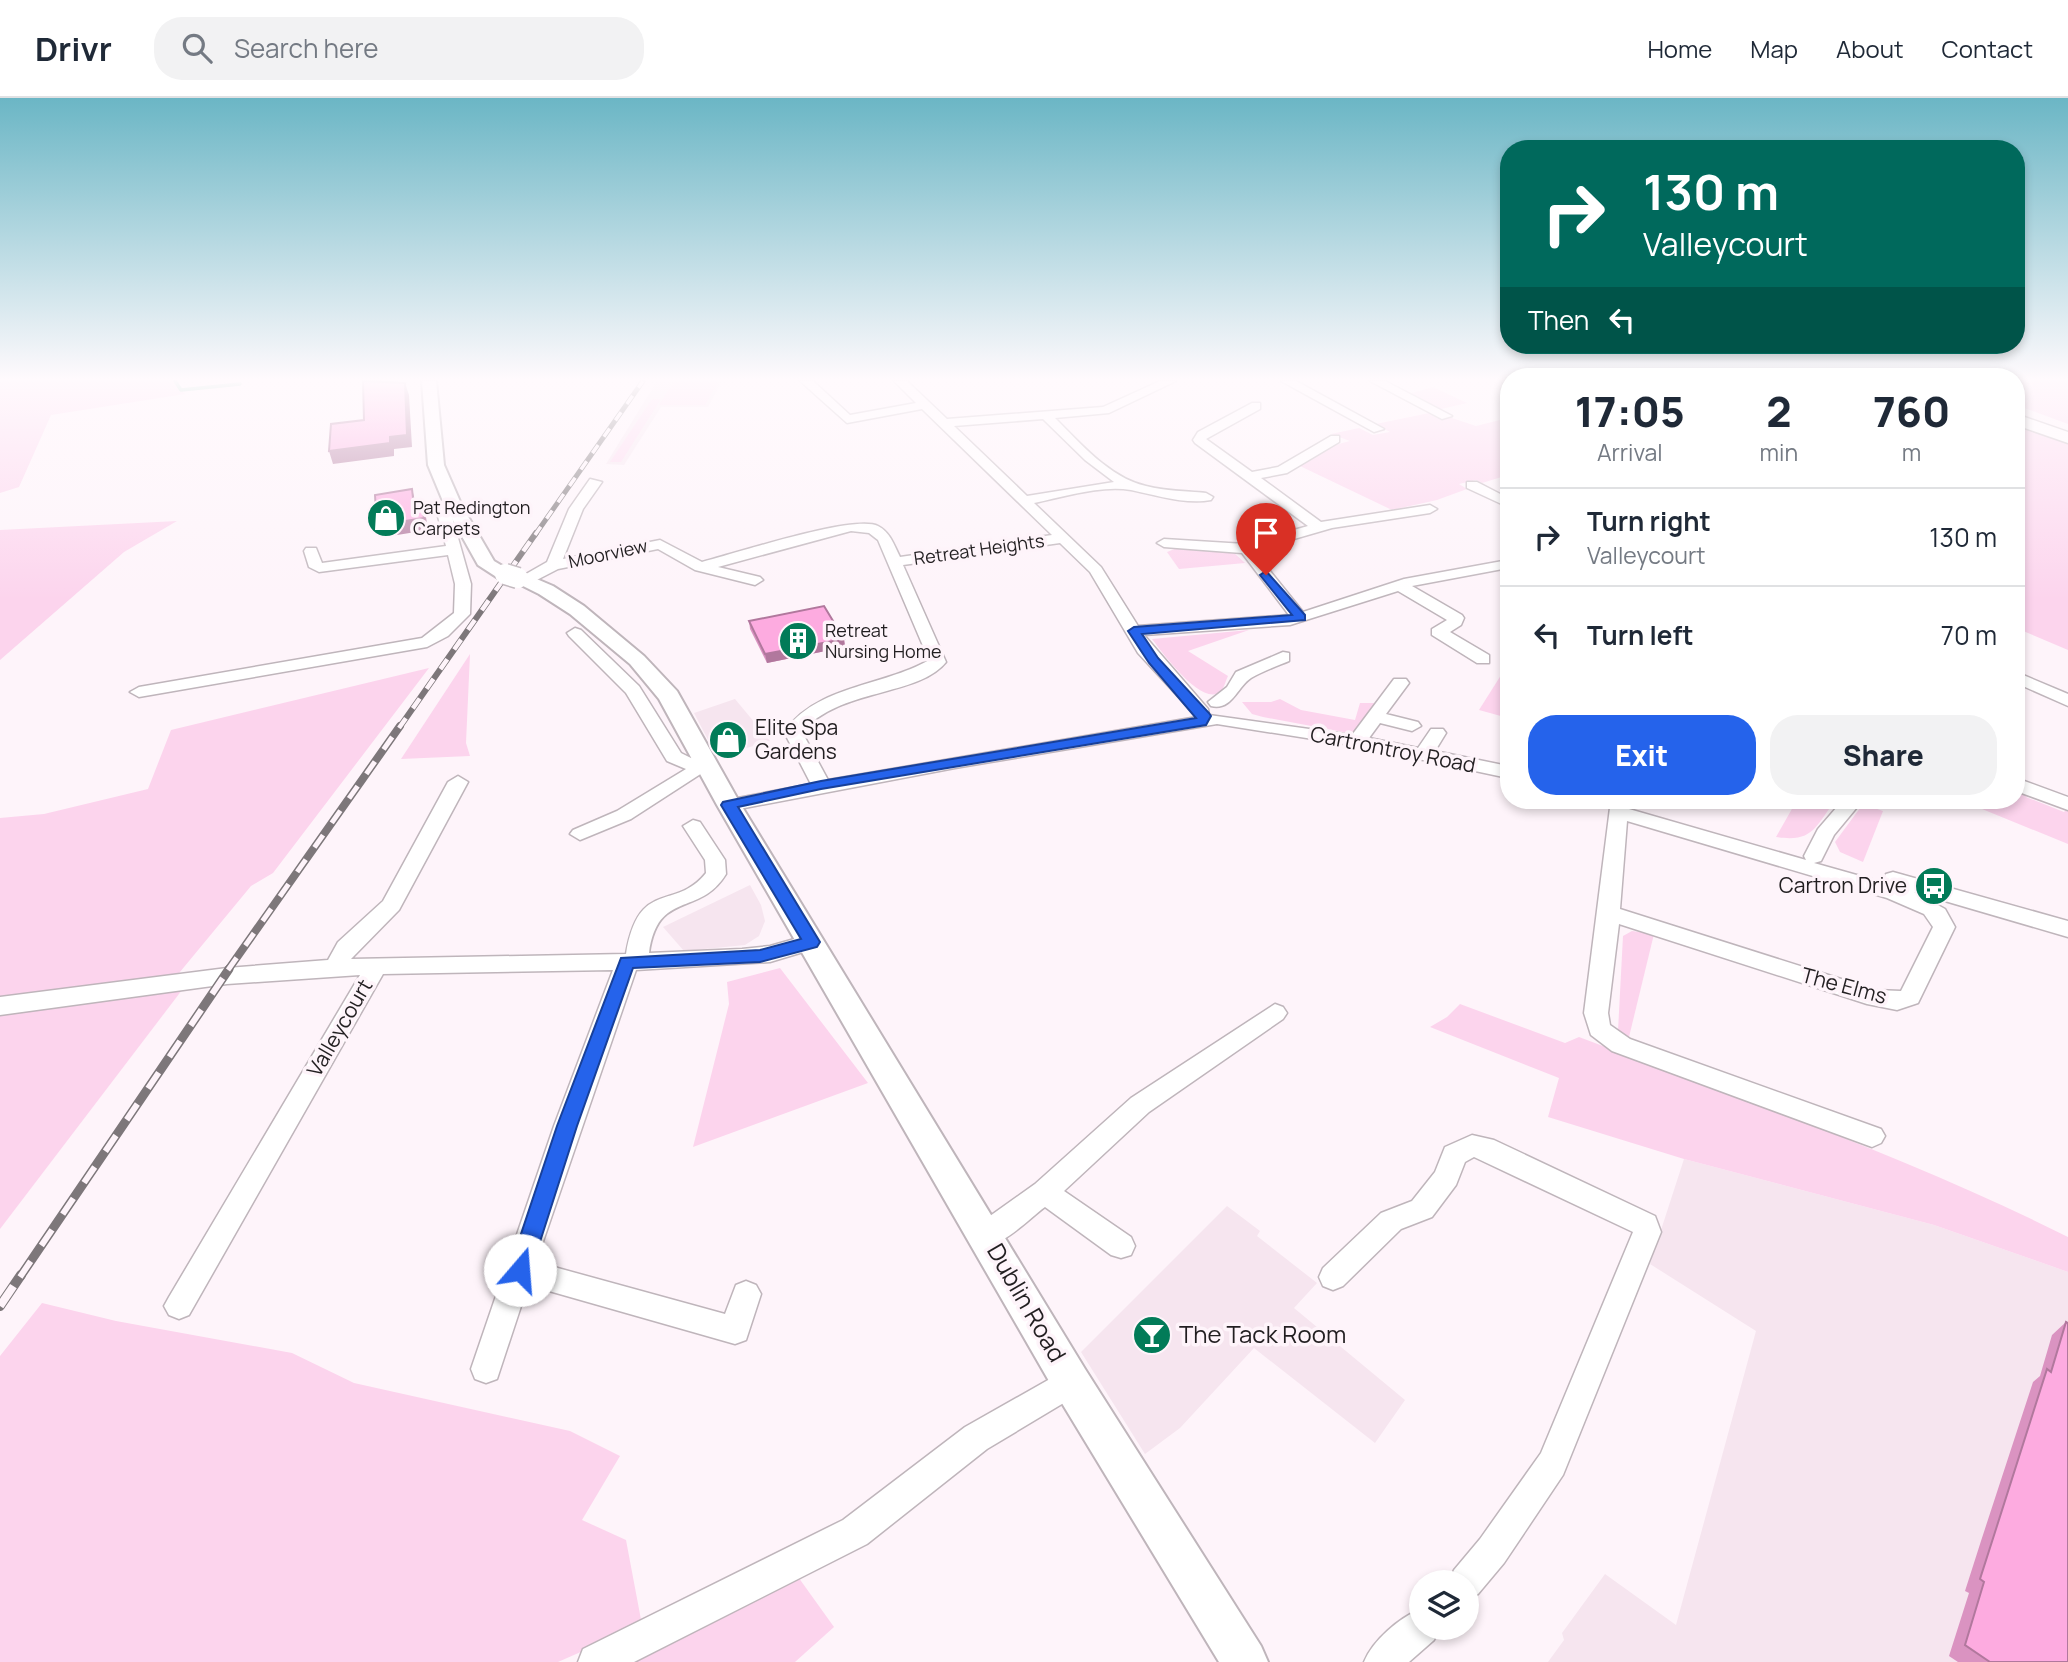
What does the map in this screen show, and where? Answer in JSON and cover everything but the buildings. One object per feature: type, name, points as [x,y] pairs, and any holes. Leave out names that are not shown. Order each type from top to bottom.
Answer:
[{"type":"main road","points":[[435,454],[453,502],[487,565],[566,601],[656,679],[674,703],[729,805]]},
{"type":"main road","name":"Dublin Road","points":[[729,805],[1071,1382],[1245,1662]]},
{"type":"street","points":[[975,454],[1104,581],[1153,660],[1182,690],[1217,711]]},
{"type":"street","points":[[1088,454],[1133,486]]},
{"type":"street","points":[[1219,454],[1319,527]]},
{"type":"street","points":[[1249,477],[1282,470],[1309,454]]},
{"type":"street","name":"Moorview","points":[[552,565],[576,509],[595,482]]},
{"type":"street","points":[[1472,485],[1500,499]]},
{"type":"street","points":[[1021,501],[1102,486],[1133,486],[1206,497]]},
{"type":"street","points":[[139,692],[426,642],[443,633],[462,614],[463,584],[444,513],[453,502]]},
{"type":"street","points":[[1164,543],[1248,549],[1319,527],[1430,509]]},
{"type":"street","name":"Retreat Heights","points":[[700,567],[820,534],[863,527],[879,532],[895,562],[938,662],[831,704],[800,720],[793,732],[821,785]]},
{"type":"street","name":"Retreat Heights","points":[[895,562],[1063,538]]},
{"type":"street","name":"Moorview","points":[[516,578],[552,565],[660,544],[700,567]]},
{"type":"street","points":[[1248,549],[1300,618]]},
{"type":"street","points":[[311,551],[314,564],[319,568],[452,550]]},
{"type":"street","points":[[700,567],[759,584],[737,558]]},
{"type":"street","points":[[1134,631],[1300,618],[1500,566]]},
{"type":"street","points":[[1405,593],[1456,618],[1455,622],[1438,632],[1483,659]]},
{"type":"street","points":[[575,633],[633,690],[674,757],[688,764],[707,764]]},
{"type":"street","points":[[729,805],[821,785],[1217,711],[1242,676],[1283,657]]},
{"type":"street","points":[[2025,681],[2068,701]]},
{"type":"street","points":[[1357,741],[1400,683]]},
{"type":"street","name":"Cartrontroy Road","points":[[1217,711],[1277,729],[1357,741],[1500,770]]},
{"type":"street","points":[[1374,716],[1430,731],[1423,755]]},
{"type":"street","points":[[580,834],[641,806],[707,764]]},
{"type":"street","points":[[335,967],[346,948],[391,905],[458,782]]},
{"type":"street","points":[[2025,787],[2068,804]]},
{"type":"street","points":[[1618,809],[1610,857],[1609,913],[1596,1013],[1597,1026],[1602,1034],[1641,1053],[1872,1136]]},
{"type":"street","name":"The Elms","points":[[1609,913],[1875,998],[1897,1001],[1912,994],[1945,923],[1926,906],[1895,893],[1635,809]]},
{"type":"street","points":[[1638,809],[2068,929]]},
{"type":"street","points":[[1814,856],[1825,833],[1845,809]]},
{"type":"street","points":[[486,1370],[567,1126],[643,927],[649,917],[701,889],[716,874],[715,860],[693,826]]},
{"type":"street","name":"Valleycourt","points":[[179,1306],[375,968],[760,956],[811,942]]},
{"type":"street","points":[[0,1006],[227,976],[335,967],[375,968]]},
{"type":"street","points":[[986,1235],[1045,1192],[1140,1105],[1275,1013]]},
{"type":"street","points":[[1333,1277],[1391,1221],[1422,1209],[1447,1177],[1454,1155],[1472,1146],[1485,1148],[1645,1224],[1647,1233],[1552,1464],[1493,1551],[1476,1570]]},
{"type":"street","points":[[1045,1192],[1121,1246]]},
{"type":"street","points":[[520,1270],[735,1330],[746,1294]]},
{"type":"street","points":[[596,1662],[855,1532],[976,1438],[1071,1382]]},
{"type":"street","points":[[1382,1662],[1409,1638]]},
{"type":"shaded area","points":[[0,454],[34,454],[19,487],[0,493]]},
{"type":"shaded area","points":[[612,454],[631,454],[624,465],[606,464]]},
{"type":"shaded area","points":[[615,454],[626,454],[621,462],[610,462]]},
{"type":"shaded area","points":[[1320,454],[1500,454],[1500,477],[1482,483],[1476,480],[1459,484],[1467,489],[1437,500],[1392,510],[1300,466]]},
{"type":"shaded area","points":[[2025,454],[2068,454],[2068,650],[2025,632]]},
{"type":"shaded area","points":[[177,521],[124,552],[0,660],[0,530]]},
{"type":"shaded area","points":[[1177,548],[1233,552],[1245,563],[1179,569],[1167,552]]},
{"type":"shaded area","points":[[1249,630],[1188,651],[1228,676],[1222,690],[1213,694],[1194,686],[1152,639]]},
{"type":"shaded area","points":[[470,654],[466,743],[470,756],[401,759]]},
{"type":"shaded area","points":[[429,668],[273,873],[251,886],[175,978],[0,999],[0,818],[44,814],[148,789],[171,730]]},
{"type":"shaded area","points":[[1500,677],[1500,716],[1479,710]]},
{"type":"shaded area","points":[[735,699],[770,741],[717,757],[694,713]]},
{"type":"shaded area","points":[[1280,699],[1301,710],[1355,720],[1360,703],[1376,703],[1354,734],[1252,714],[1242,702],[1271,702]]},
{"type":"shaded area","points":[[2025,790],[2029,792],[2026,797],[2064,812],[2068,808],[2068,844],[1982,809],[2025,809]]},
{"type":"shaded area","points":[[1792,809],[1830,809],[1818,825],[1806,835],[1776,837]]},
{"type":"shaded area","points":[[1859,809],[1883,811],[1863,862],[1840,852],[1835,842]]},
{"type":"shaded area","points":[[750,885],[761,905],[765,921],[759,936],[745,945],[684,951],[663,927]]},
{"type":"shaded area","points":[[1632,931],[1654,934],[1629,1037],[1618,1031],[1623,936]]},
{"type":"shaded area","points":[[780,968],[868,1083],[693,1147],[729,1004],[727,982]]},
{"type":"shaded area","points":[[182,990],[0,1229],[0,1012]]},
{"type":"shaded area","points":[[1460,1004],[1565,1043],[1579,1037],[1826,1131],[1948,1181],[2068,1237],[2068,1272],[1934,1225],[1684,1159],[1548,1117],[1559,1078],[1430,1027],[1447,1017]]},
{"type":"shaded area","points":[[1684,1159],[1934,1225],[2068,1272],[2068,1662],[1548,1662],[1564,1640],[1562,1633],[1605,1574],[1676,1625],[1756,1331],[1650,1264]]},
{"type":"shaded area","points":[[1227,1206],[1260,1231],[1257,1236],[1317,1283],[1294,1308],[1405,1400],[1375,1443],[1254,1348],[1180,1428],[1145,1454],[1081,1352]]},
{"type":"shaded area","points":[[42,1303],[116,1321],[292,1353],[354,1383],[570,1431],[620,1456],[582,1520],[626,1540],[642,1625],[558,1662],[0,1662],[0,1356]]},
{"type":"shaded area","points":[[796,1574],[834,1627],[795,1662],[621,1662]]},
{"type":"railway","points":[[535,535],[592,454]]},
{"type":"railway","points":[[399,728],[536,533]]},
{"type":"railway","points":[[228,970],[400,726]]},
{"type":"railway","points":[[20,1277],[229,969]]},
{"type":"railway","points":[[0,1306],[21,1275]]},
{"type":"place","name":"Pat Redington Carpets","points":[[386,518]]},
{"type":"place","name":"Retreat Nursing Home","points":[[798,641]]},
{"type":"place","name":"Elite Spa Gardens","points":[[728,740]]},
{"type":"place","name":"Cartron Drive","points":[[1934,886]]},
{"type":"place","name":"The Tack Room","points":[[1152,1335]]},
{"type":"route","points":[[520,1270],[567,1126],[627,962],[760,956],[811,942],[729,805],[821,785],[1201,722],[1205,716],[1153,660],[1134,631],[1300,618],[1266,575]]}]
